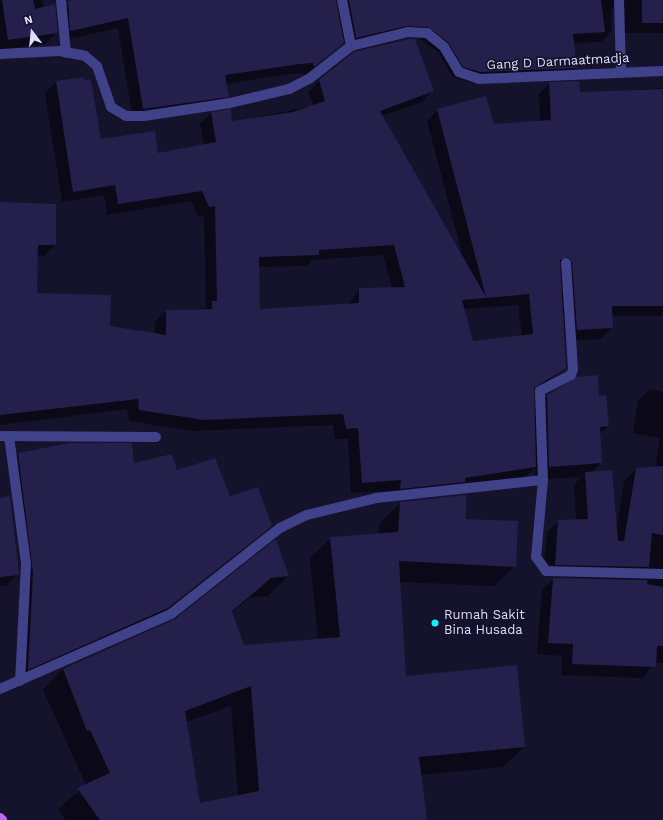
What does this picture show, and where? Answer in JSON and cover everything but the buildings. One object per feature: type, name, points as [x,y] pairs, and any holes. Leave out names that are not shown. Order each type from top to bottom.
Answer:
[{"type":"street","points":[[60,0],[66,53]]},
{"type":"street","points":[[342,0],[351,46]]},
{"type":"street","points":[[619,0],[621,72]]},
{"type":"street","name":"Gang D Darmaatmadja","points":[[0,54],[66,53],[85,56],[96,66],[111,108],[117,113],[144,116],[230,103],[289,89],[309,79],[351,46],[420,32],[444,47],[459,72],[479,79],[663,71]]},
{"type":"street","points":[[566,263],[573,369],[571,375],[540,390],[543,480],[536,557],[541,568],[559,571],[663,574]]},
{"type":"street","points":[[20,681],[26,564],[4,436],[156,438]]},
{"type":"street","points":[[0,690],[171,614],[280,528],[308,516],[376,498],[543,480]]},
{"type":"place","name":"Rumah Sakit Bina Husada","points":[[435,623]]}]
